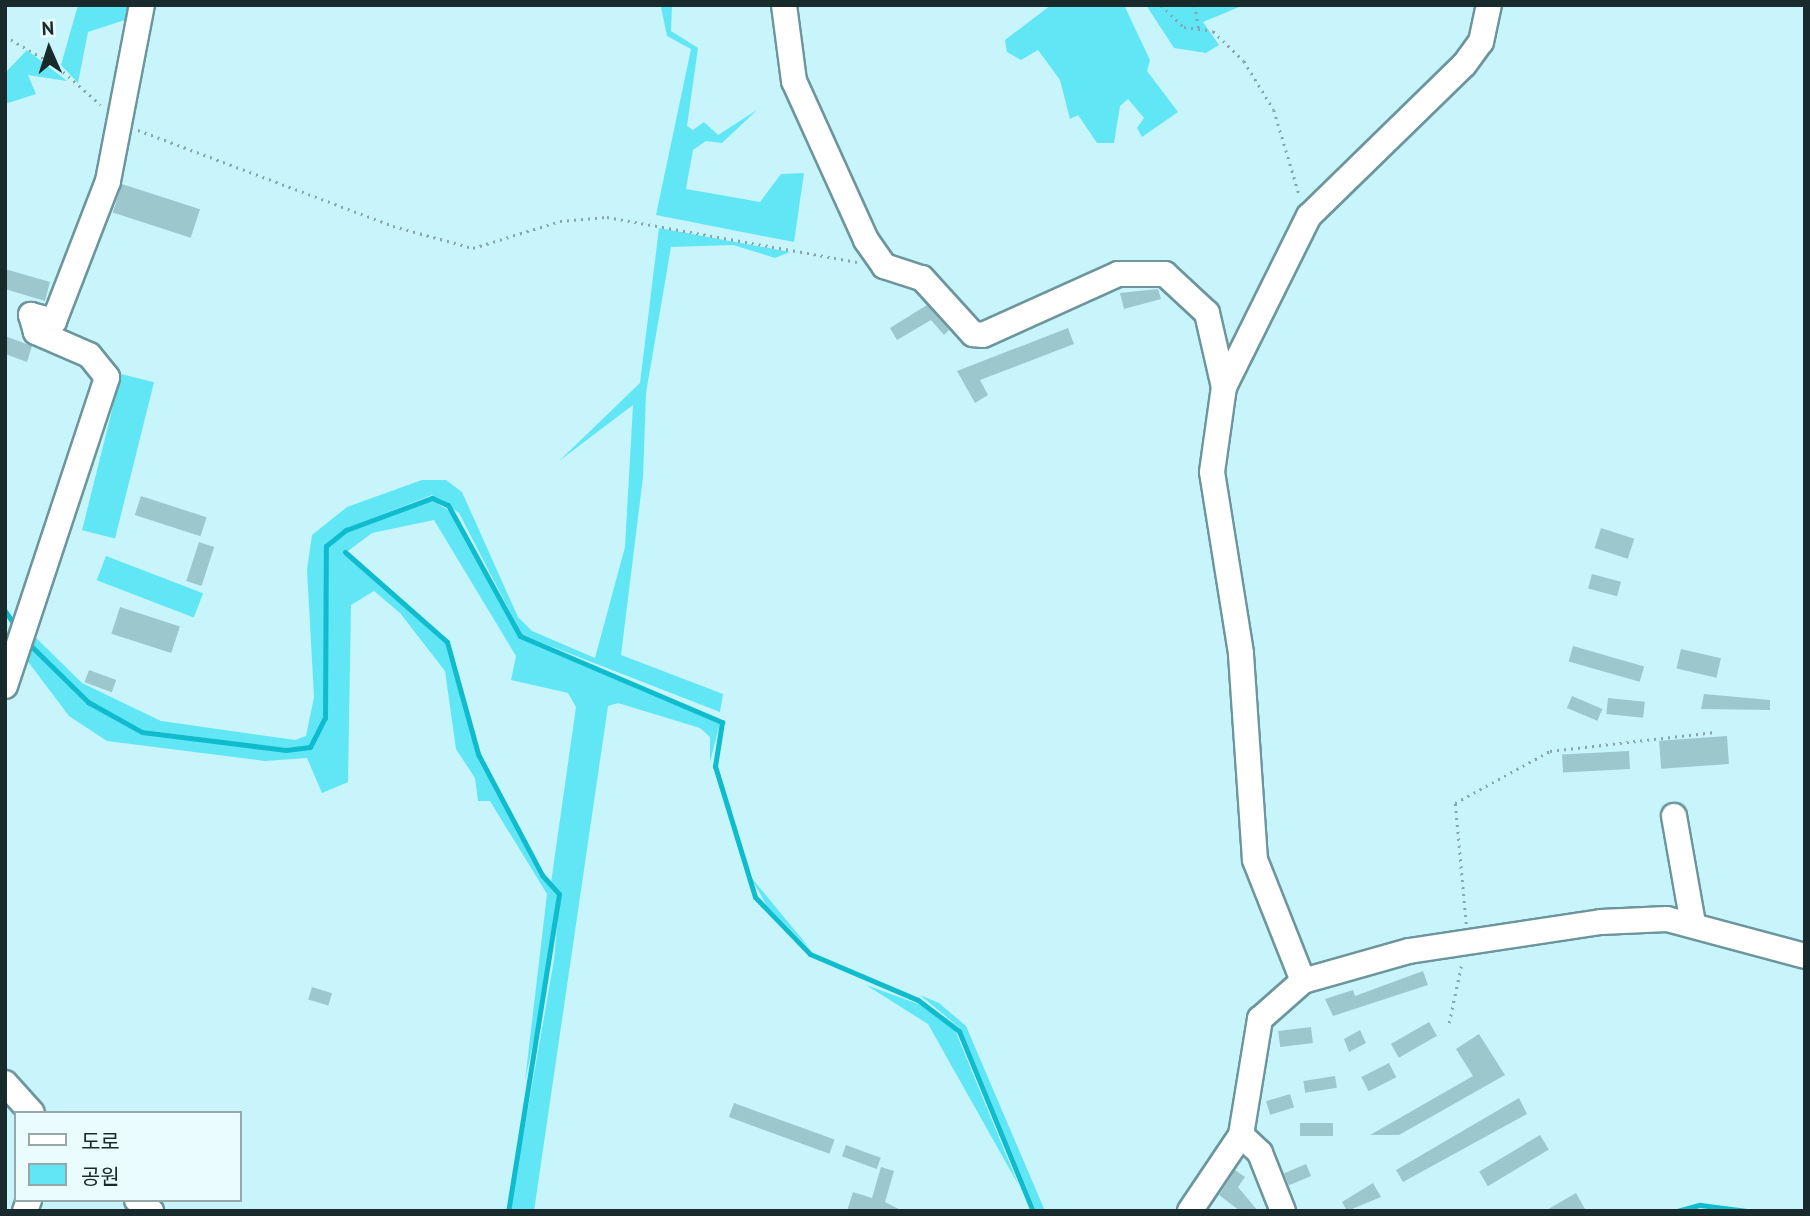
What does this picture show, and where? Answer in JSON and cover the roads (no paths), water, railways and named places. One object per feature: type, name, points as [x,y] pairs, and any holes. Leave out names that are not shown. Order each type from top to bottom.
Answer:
[{"type":"street","points":[[5,686],[107,377],[89,355],[36,332],[31,314],[54,321],[113,165],[142,5]]},
{"type":"street","points":[[784,5],[794,81],[866,240],[884,266],[922,278],[973,334],[982,335],[1118,274],[1164,274],[1207,313],[1224,387]]},
{"type":"street","points":[[1303,981],[1255,860],[1241,653],[1212,472],[1224,387],[1309,216],[1464,65],[1481,42],[1489,5]]},
{"type":"street","points":[[1674,816],[1693,924]]},
{"type":"street","points":[[1190,1211],[1241,1135],[1260,1018],[1303,981],[1409,951],[1601,922],[1693,924],[1805,956]]},
{"type":"street","points":[[5,1083],[30,1111]]},
{"type":"street","points":[[1241,1135],[1260,1153],[1283,1211]]},
{"type":"waterway","points":[[27,642],[88,702],[142,732],[286,750],[310,747],[325,718],[326,546],[346,530],[432,498],[448,505],[520,636],[722,722],[715,766],[755,897],[810,954],[918,1000],[959,1031],[1033,1211]]},
{"type":"waterway","points":[[345,552],[447,642],[478,754],[542,875],[559,894],[508,1211]]},
{"type":"waterway","points":[[5,611],[17,628]]},
{"type":"waterway","points":[[1677,1211],[1700,1205],[1747,1211]]}]
